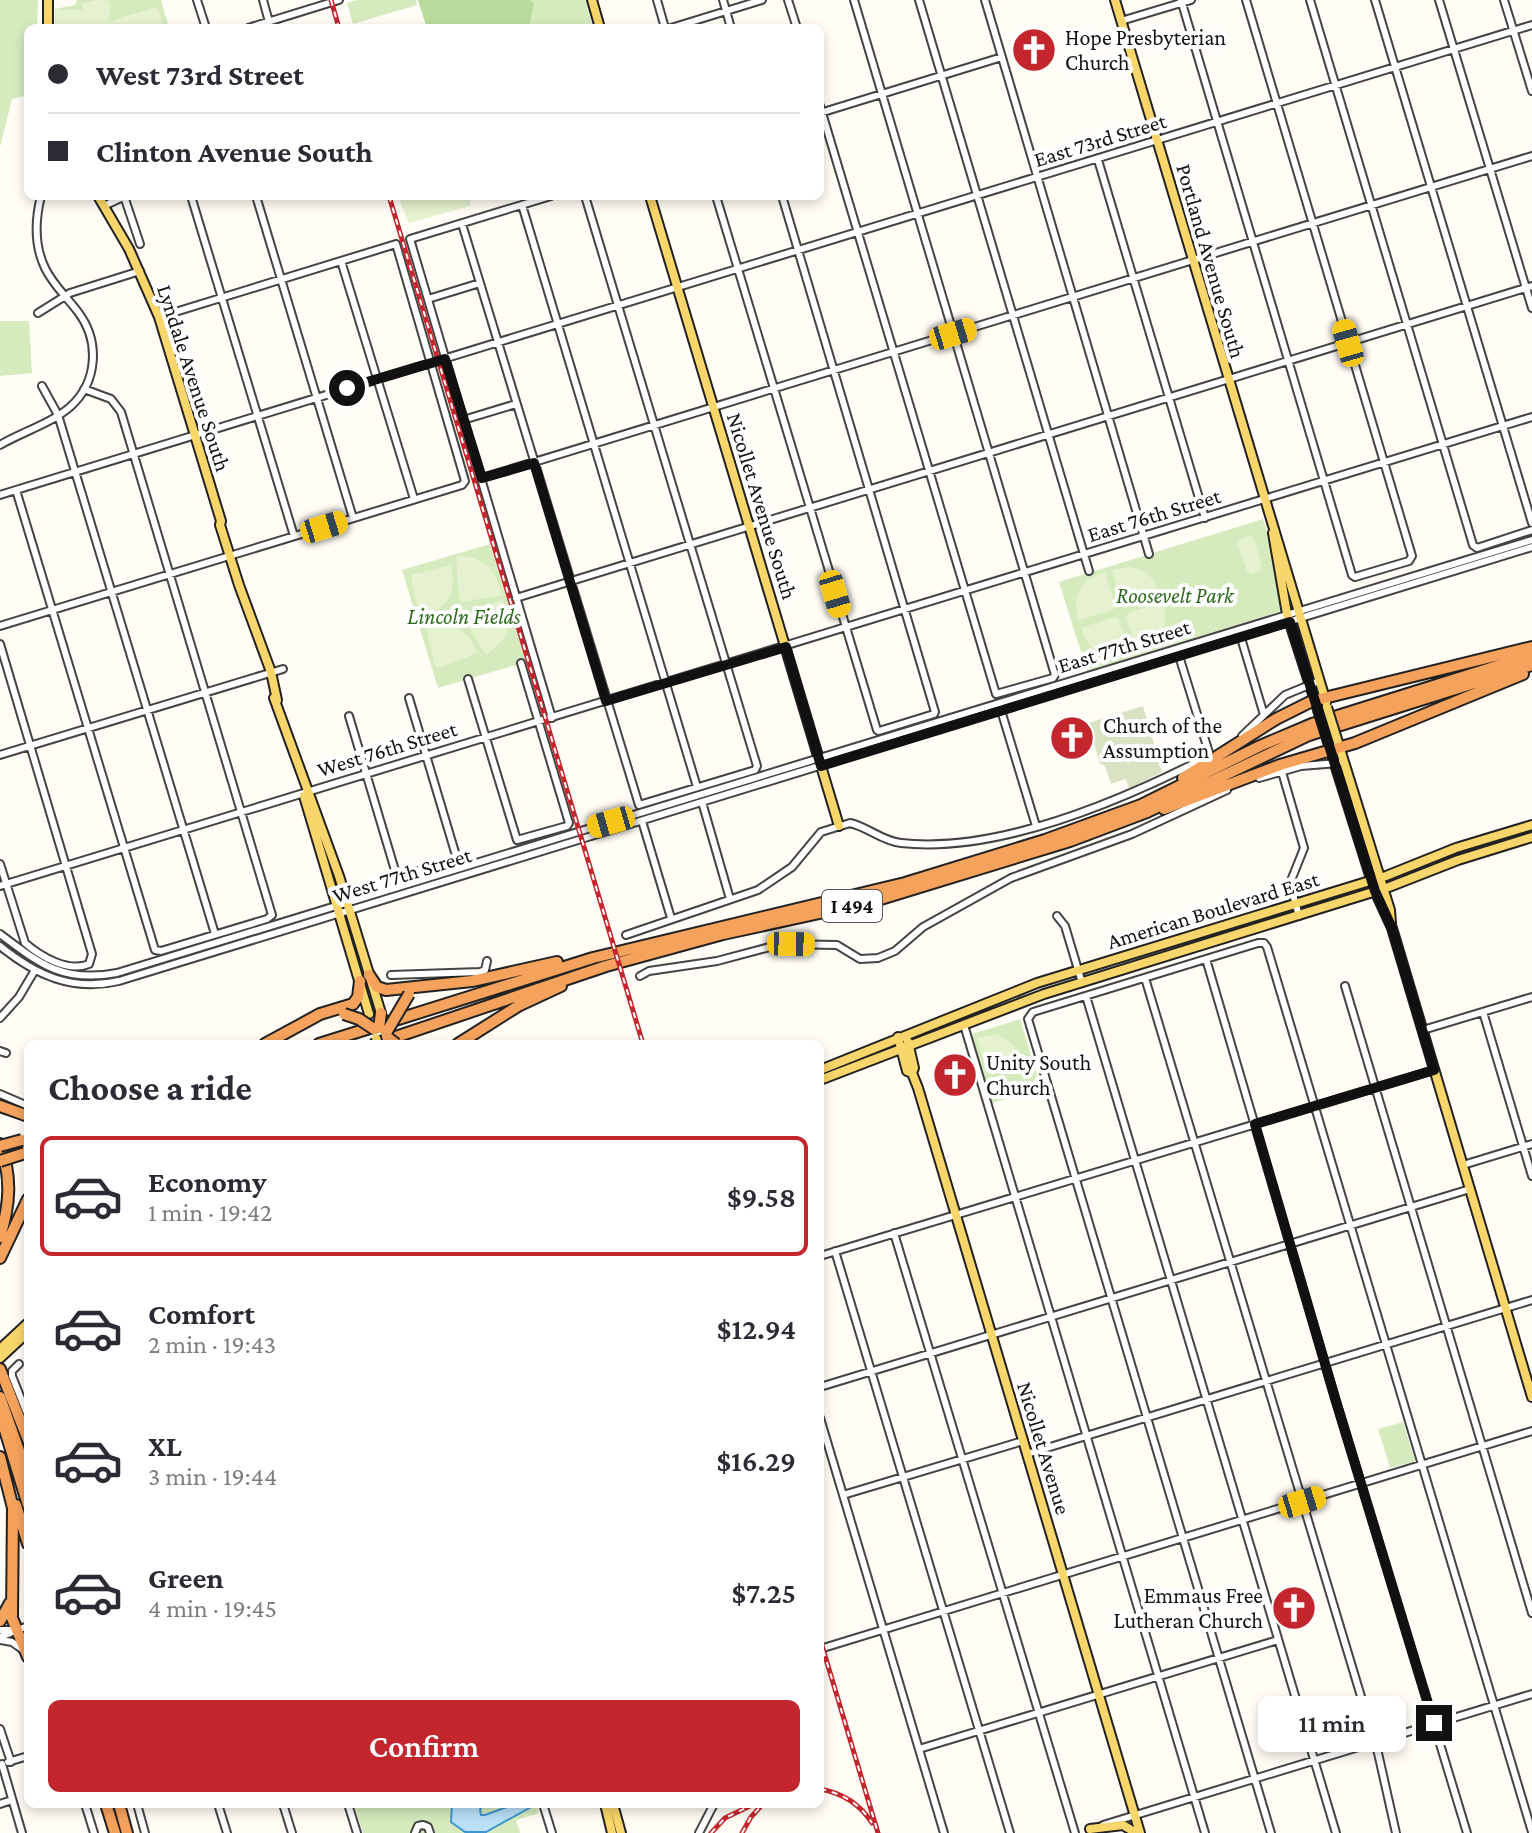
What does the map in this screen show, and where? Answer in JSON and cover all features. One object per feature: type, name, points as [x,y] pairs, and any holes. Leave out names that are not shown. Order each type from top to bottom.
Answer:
[{"type":"highway","points":[[1141,805],[1276,719],[1377,683],[1532,647]]},
{"type":"highway","name":"I 494","points":[[332,1040],[593,958],[905,883],[1045,840],[1141,805],[1303,727],[1532,655]]},
{"type":"highway","points":[[1131,818],[1179,805],[1532,668]]},
{"type":"highway","name":"I 494","points":[[382,1039],[606,966],[723,934],[874,901],[1055,846],[1131,818],[1298,739],[1532,668]]},
{"type":"highway","points":[[272,1040],[320,1014],[353,1004],[365,978],[386,990],[472,981],[571,959],[593,958]]},
{"type":"highway","points":[[464,1040],[518,1006],[606,966]]},
{"type":"highway","points":[[382,1039],[409,994],[431,984]]},
{"type":"highway","points":[[374,1010],[382,1039]]},
{"type":"highway","points":[[308,1021],[344,1014],[359,1019],[382,1039]]},
{"type":"highway","points":[[0,1106],[24,1115]]},
{"type":"highway","points":[[0,1237],[10,1191],[9,1171],[0,1145],[24,1139]]},
{"type":"highway","points":[[0,1161],[24,1154]]},
{"type":"highway","points":[[0,1258],[24,1207]]},
{"type":"highway","points":[[0,1369],[23,1441]]},
{"type":"highway","points":[[0,1397],[23,1441]]},
{"type":"highway","points":[[0,1414],[24,1492]]},
{"type":"highway","points":[[0,1455],[24,1531]]},
{"type":"highway","points":[[0,1455],[13,1508],[10,1601],[24,1650]]},
{"type":"highway","points":[[0,1621],[10,1601]]},
{"type":"highway","points":[[107,1808],[115,1833]]},
{"type":"highway","points":[[120,1808],[127,1833]]},
{"type":"main road","points":[[592,0],[599,24]]},
{"type":"main road","name":"Portland Avenue South","points":[[1115,0],[1277,538],[1315,683]]},
{"type":"main road","points":[[48,1],[48,24]]},
{"type":"main road","name":"Lyndale Avenue South","points":[[103,200],[140,271],[159,317],[224,523],[239,585],[298,764],[296,768],[348,906],[374,1010]]},
{"type":"main road","name":"Nicollet Avenue South","points":[[651,200],[839,826]]},
{"type":"main road","name":"Portland Avenue South","points":[[1273,532],[1288,618],[1322,704],[1532,1397]]},
{"type":"main road","name":"Portland Avenue South","points":[[1340,762],[1373,852],[1376,879]]},
{"type":"main road","name":"Lyndale Avenue South","points":[[306,793],[338,909],[365,978]]},
{"type":"main road","name":"American Boulevard East","points":[[827,1070],[901,1035],[983,1003],[1078,970],[1376,879],[1532,825]]},
{"type":"main road","name":"American Boulevard East","points":[[827,1070],[905,1047],[1082,983],[1380,890],[1532,837]]},
{"type":"main road","points":[[1476,842],[1479,853]]},
{"type":"main road","points":[[1373,852],[1385,867],[1406,868]]},
{"type":"main road","points":[[1390,910],[1392,892],[1407,881]]},
{"type":"main road","name":"Portland Avenue South","points":[[1380,890],[1390,910],[1392,928]]},
{"type":"main road","points":[[1267,913],[1270,924]]},
{"type":"main road","points":[[1251,918],[1255,929]]},
{"type":"main road","points":[[983,1003],[988,1015]]},
{"type":"main road","points":[[901,1035],[905,1047]]},
{"type":"main road","points":[[913,1068],[924,1040]]},
{"type":"main road","name":"Nicollet Avenue","points":[[905,1047],[1138,1833]]},
{"type":"main road","points":[[0,1358],[24,1328]]},
{"type":"main road","points":[[0,1349],[24,1334]]},
{"type":"main road","points":[[606,1808],[612,1833]]},
{"type":"main road","points":[[614,1808],[621,1833]]},
{"type":"main road","points":[[1090,1829],[1123,1825],[1138,1833]]},
{"type":"street","points":[[197,0],[205,24]]},
{"type":"street","points":[[263,0],[269,22]]},
{"type":"street","points":[[262,24],[338,0]]},
{"type":"street","points":[[657,0],[666,24]]},
{"type":"street","points":[[723,0],[730,24]]},
{"type":"street","points":[[682,24],[762,0]]},
{"type":"street","points":[[788,0],[796,24]]},
{"type":"street","points":[[824,121],[996,694],[1055,675],[854,0]]},
{"type":"street","points":[[919,0],[1089,571]]},
{"type":"street","points":[[985,0],[1149,554]]},
{"type":"street","points":[[1121,21],[1191,0]]},
{"type":"street","points":[[1182,1],[1355,577],[1409,561],[1412,556],[1246,0]]},
{"type":"street","points":[[1310,0],[1473,545],[1477,548],[1532,530]]},
{"type":"street","points":[[1375,0],[1532,523]]},
{"type":"street","points":[[1439,0],[1529,287],[1532,308]]},
{"type":"street","points":[[1504,0],[1532,91]]},
{"type":"street","name":"East 73rd Street","points":[[0,495],[1532,25]]},
{"type":"street","points":[[824,110],[1002,57]]},
{"type":"street","points":[[482,478],[1532,156]]},
{"type":"street","points":[[1098,160],[1205,518]]},
{"type":"street","points":[[0,445],[58,415],[77,400],[93,368],[92,346],[81,315],[45,268],[37,242],[40,200]]},
{"type":"street","points":[[126,200],[140,244]]},
{"type":"street","points":[[192,200],[294,536]]},
{"type":"street","points":[[257,200],[353,518]]},
{"type":"street","points":[[538,200],[410,239],[552,718]]},
{"type":"street","points":[[462,224],[637,803],[699,795],[755,770],[757,766],[586,200]]},
{"type":"street","points":[[717,200],[877,730],[935,712],[783,200]]},
{"type":"street","points":[[522,205],[730,899]]},
{"type":"street","points":[[0,626],[462,485],[466,478],[396,244],[159,317]]},
{"type":"street","points":[[341,261],[414,499]]},
{"type":"street","points":[[38,313],[65,297],[140,271]]},
{"type":"street","points":[[428,299],[480,283]]},
{"type":"street","points":[[516,598],[1529,287]]},
{"type":"street","points":[[42,386],[58,415],[215,934]]},
{"type":"street","points":[[16,490],[156,951],[267,919],[272,915],[119,407],[111,399],[84,389]]},
{"type":"street","points":[[463,420],[516,404]]},
{"type":"street","name":"East 76th Street","points":[[786,647],[1532,417]]},
{"type":"street","name":"East 77th Street","points":[[1298,615],[1532,540]]},
{"type":"street","name":"East 77th Street","points":[[820,762],[888,745],[1288,618],[1532,547]]},
{"type":"street","name":"East 77th Street","points":[[820,762],[933,724],[1241,638],[1288,618]]},
{"type":"street","points":[[1241,638],[1264,715]]},
{"type":"street","points":[[0,644],[92,954],[91,961],[85,967],[64,965],[34,951],[25,943],[3,885],[0,864]]},
{"type":"street","name":"West 76th Street","points":[[3,885],[786,647]]},
{"type":"street","points":[[1179,656],[1210,756]]},
{"type":"street","points":[[468,679],[517,840],[567,826],[569,823],[521,663]]},
{"type":"street","points":[[0,755],[283,669]]},
{"type":"street","points":[[626,935],[745,896],[782,875],[821,832],[839,826],[854,823],[887,840],[909,843],[981,842],[1125,797],[1210,756],[1243,735],[1285,695],[1315,683]]},
{"type":"street","points":[[349,716],[397,877],[427,870],[457,859],[409,698]]},
{"type":"street","points":[[1000,707],[1036,826]]},
{"type":"street","points":[[888,745],[888,740],[933,724]]},
{"type":"street","name":"West 77th Street","points":[[348,906],[699,795],[820,762]]},
{"type":"street","points":[[640,976],[649,971],[717,961],[781,944],[837,945],[860,959],[878,958],[895,951],[923,927],[1011,878],[1121,839],[1240,784],[1301,766],[1340,762]]},
{"type":"street","points":[[1282,772],[1304,848],[1301,861],[1291,877],[1299,916]]},
{"type":"street","name":"West 77th Street","points":[[0,934],[38,963],[67,975],[117,973],[642,821],[699,795]]},
{"type":"street","points":[[642,821],[671,918]]},
{"type":"street","name":"West 77th Street","points":[[0,946],[34,971],[73,984],[104,985],[338,909]]},
{"type":"street","points":[[1057,916],[1064,923],[1082,983]]},
{"type":"street","points":[[1271,1833],[1028,1015],[1264,943],[1532,1832]]},
{"type":"street","points":[[1162,944],[1172,969]]},
{"type":"street","points":[[1206,959],[1467,1833]]},
{"type":"street","points":[[391,975],[480,972],[485,970],[487,961]]},
{"type":"street","points":[[0,1018],[19,997],[38,963]]},
{"type":"street","points":[[1145,978],[1374,1742],[1396,1833]]},
{"type":"street","points":[[1345,986],[1532,1613]]},
{"type":"street","points":[[1086,996],[1336,1833]]},
{"type":"street","points":[[1423,1030],[1532,997]]},
{"type":"street","points":[[1483,1012],[1532,1176]]},
{"type":"street","points":[[964,1025],[1205,1833]]},
{"type":"street","points":[[824,1255],[1434,1070]]},
{"type":"street","points":[[0,1094],[24,1104]]},
{"type":"street","points":[[1463,1165],[1532,1144]]},
{"type":"street","points":[[824,1386],[1470,1189]]},
{"type":"street","points":[[894,1233],[1075,1833],[1532,1694]]},
{"type":"street","points":[[835,1251],[1010,1833]]},
{"type":"street","points":[[1027,1454],[1532,1300]]},
{"type":"street","points":[[19,1364],[12,1371],[12,1376],[24,1406]]},
{"type":"street","points":[[824,1431],[944,1833]]},
{"type":"street","points":[[824,1648],[1532,1431]]},
{"type":"street","points":[[843,1495],[1023,1441]]},
{"type":"street","points":[[0,1639],[24,1627]]},
{"type":"street","points":[[0,1630],[16,1630]]},
{"type":"street","points":[[0,1639],[12,1642],[24,1653]]},
{"type":"street","points":[[919,1749],[1278,1640]]},
{"type":"street","points":[[0,1729],[11,1762]]},
{"type":"street","points":[[22,1833],[1,1765],[24,1757]]},
{"type":"street","points":[[0,1804],[12,1800]]},
{"type":"street","points":[[86,1808],[94,1833]]},
{"type":"street","points":[[138,1808],[145,1833]]},
{"type":"street","points":[[219,1808],[227,1833]]},
{"type":"street","points":[[284,1808],[292,1833]]},
{"type":"street","points":[[349,1808],[357,1833]]},
{"type":"street","points":[[544,1808],[552,1833]]},
{"type":"street","points":[[699,1833],[712,1808]]},
{"type":"street","points":[[415,1833],[418,1826],[423,1825],[428,1827],[430,1833]]},
{"type":"green space","points":[[0,0],[38,0],[37,24],[24,24],[24,96],[12,99],[0,147]]},
{"type":"green space","points":[[77,0],[161,0],[168,24],[55,24],[55,9],[75,5]]},
{"type":"green space","points":[[96,0],[109,1],[107,22],[157,7],[163,24],[56,24],[56,10],[83,10],[82,4]]},
{"type":"green space","points":[[357,0],[416,0],[417,5],[353,24],[347,3]]},
{"type":"green space","points":[[418,0],[585,0],[592,24],[426,24]]},
{"type":"green space","points":[[418,0],[529,0],[534,3],[530,24],[426,24]]},
{"type":"green space","points":[[400,200],[471,200],[470,206],[409,223]]},
{"type":"green space","points":[[0,321],[29,321],[32,373],[0,376]]},
{"type":"green space","name":"Roosevelt Park","points":[[1263,519],[1291,608],[1087,671],[1059,582]]},
{"type":"green space","points":[[1249,536],[1254,539],[1262,566],[1260,571],[1252,574],[1247,571],[1238,544],[1240,539]]},
{"type":"green space","name":"Lincoln Fields","points":[[490,544],[526,662],[438,688],[402,570]]},
{"type":"green space","points":[[456,556],[474,558],[487,566],[496,578],[502,595],[462,602],[459,599]]},
{"type":"green space","points":[[451,565],[453,584],[449,597],[439,608],[423,617],[411,575]]},
{"type":"green space","points":[[1128,567],[1149,576],[1160,596],[1123,607],[1112,570]]},
{"type":"green space","points":[[1105,572],[1115,606],[1113,610],[1079,620],[1076,603],[1080,590],[1090,579]]},
{"type":"green space","points":[[503,599],[508,617],[507,631],[500,643],[486,655],[465,620],[466,616]]},
{"type":"green space","points":[[1163,602],[1165,620],[1162,633],[1152,644],[1137,652],[1126,617],[1128,613]]},
{"type":"green space","points":[[1115,617],[1119,619],[1130,653],[1106,655],[1093,649],[1081,628]]},
{"type":"green space","points":[[443,622],[465,633],[478,653],[438,668],[435,666],[425,624]]},
{"type":"green space","points":[[1143,706],[1162,772],[1129,789],[1126,779],[1111,784],[1105,766],[1100,764],[1088,723]]},
{"type":"green space","points":[[1020,1019],[1041,1089],[992,1103],[972,1034]]},
{"type":"green space","points":[[995,1034],[1013,1045],[1023,1062],[990,1072],[986,1070],[977,1038]]},
{"type":"green space","points":[[1403,1422],[1415,1461],[1390,1468],[1378,1429]]},
{"type":"green space","points":[[355,1808],[537,1808],[539,1813],[516,1820],[520,1833],[363,1833]]},
{"type":"water","points":[[452,1808],[481,1808],[481,1815],[485,1815],[504,1808],[529,1808],[486,1832],[465,1832],[451,1822]]},
{"type":"railway","points":[[331,0],[338,24]]},
{"type":"railway","points":[[390,200],[642,1040]]},
{"type":"railway","points":[[824,1652],[878,1833]]},
{"type":"railway","points":[[824,1790],[850,1800],[872,1823]]},
{"type":"railway","points":[[711,1833],[725,1818],[746,1808]]},
{"type":"railway","points":[[742,1833],[759,1808]]},
{"type":"place","name":"Hope Presbyterian Church","points":[[1034,50]]},
{"type":"place","name":"Church of the Assumption","points":[[1072,738]]},
{"type":"place","name":"Unity South Church","points":[[955,1075]]},
{"type":"place","name":"Emmaus Free Lutheran Church","points":[[1294,1608]]},
{"type":"route","points":[[347,388],[445,359],[482,478],[534,463],[606,701],[786,647],[821,766],[1290,622],[1375,891],[1392,928],[1434,1070],[1255,1124],[1434,1723]]}]
